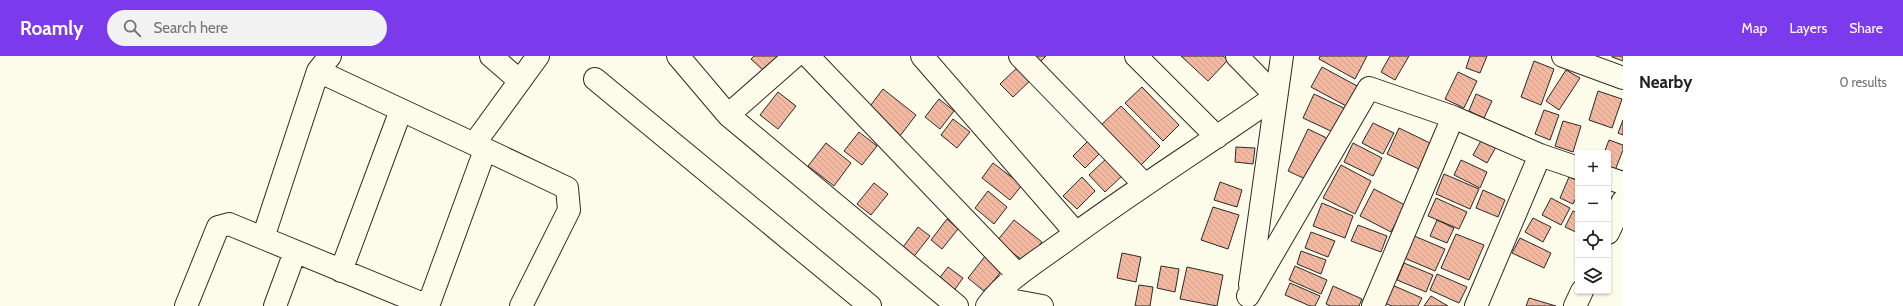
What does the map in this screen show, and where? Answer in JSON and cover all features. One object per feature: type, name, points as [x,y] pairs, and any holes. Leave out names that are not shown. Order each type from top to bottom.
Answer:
[{"type":"street","points":[[491,56],[520,81]]},
{"type":"street","points":[[186,306],[218,227],[229,224],[428,306],[480,147],[520,81],[538,56]]},
{"type":"street","points":[[678,56],[728,115],[957,306]]},
{"type":"street","points":[[728,115],[795,56]]},
{"type":"street","points":[[808,56],[1018,275]]},
{"type":"street","points":[[922,56],[1076,233]]},
{"type":"street","points":[[1020,56],[1145,184]]},
{"type":"street","points":[[1136,56],[1217,137]]},
{"type":"street","points":[[1237,56],[1276,96]]},
{"type":"street","points":[[1248,301],[1282,56]]},
{"type":"street","points":[[1563,56],[1591,61],[1623,78]]},
{"type":"street","points":[[263,238],[324,63],[401,110],[567,188],[569,210],[521,306]]},
{"type":"street","points":[[595,79],[870,306]]},
{"type":"street","points":[[1248,301],[1369,88],[1453,117],[1540,155],[1575,167]]},
{"type":"street","points":[[990,301],[1018,275],[1076,233],[1145,184],[1276,96]]},
{"type":"street","points":[[341,271],[401,110]]},
{"type":"street","points":[[1373,306],[1453,117]]},
{"type":"street","points":[[1476,306],[1540,155]]},
{"type":"street","points":[[1611,179],[1623,183]]},
{"type":"street","points":[[1611,227],[1623,200]]},
{"type":"street","points":[[275,306],[295,252]]},
{"type":"street","points":[[1575,306],[1581,294]]},
{"type":"street","points":[[990,301],[1042,306]]},
{"type":"building","points":[[754,56],[781,56],[765,72],[751,59]]},
{"type":"building","points":[[1034,56],[1046,56],[1040,62]]},
{"type":"building","points":[[1181,56],[1223,56],[1228,60],[1208,81]]},
{"type":"building","points":[[1320,56],[1367,56],[1355,79],[1319,59]]},
{"type":"building","points":[[1390,56],[1409,56],[1395,80],[1381,72]]},
{"type":"building","points":[[1470,56],[1487,56],[1480,73],[1466,68]]},
{"type":"building","points":[[1623,56],[1623,61],[1612,57]]},
{"type":"building","points":[[1534,61],[1554,69],[1541,105],[1521,97]]},
{"type":"building","points":[[1020,65],[1033,78],[1013,97],[1000,84]]},
{"type":"building","points":[[1322,67],[1359,87],[1348,107],[1311,87]]},
{"type":"building","points":[[1566,70],[1580,78],[1559,110],[1546,101]]},
{"type":"building","points":[[1458,72],[1477,81],[1464,108],[1445,99]]},
{"type":"building","points":[[1142,87],[1179,125],[1163,141],[1125,103]]},
{"type":"building","points":[[883,89],[916,115],[900,136],[867,110]]},
{"type":"building","points":[[1598,91],[1622,99],[1612,128],[1589,120]]},
{"type":"building","points":[[778,92],[796,106],[778,129],[760,115]]},
{"type":"building","points":[[1314,94],[1346,109],[1335,133],[1303,118]]},
{"type":"building","points":[[1476,94],[1492,101],[1484,118],[1469,111]]},
{"type":"building","points":[[939,99],[954,111],[940,129],[925,117]]},
{"type":"building","points":[[1121,106],[1160,146],[1139,167],[1099,127]]},
{"type":"building","points":[[1544,110],[1559,115],[1550,140],[1535,134]]},
{"type":"building","points":[[953,119],[970,132],[957,148],[941,135]]},
{"type":"building","points":[[1623,120],[1623,135],[1618,133]]},
{"type":"building","points":[[1563,121],[1581,126],[1573,152],[1555,146]]},
{"type":"building","points":[[1373,123],[1394,133],[1383,154],[1362,143]]},
{"type":"building","points":[[1399,128],[1430,143],[1419,169],[1387,154]]},
{"type":"building","points":[[1308,129],[1331,140],[1312,182],[1288,171]]},
{"type":"building","points":[[859,132],[877,146],[862,165],[844,151]]},
{"type":"building","points":[[1094,135],[1106,147],[1085,168],[1073,156]]},
{"type":"building","points":[[1482,139],[1496,147],[1487,163],[1473,155]]},
{"type":"building","points":[[1609,140],[1623,145],[1623,150],[1614,173],[1611,172],[1611,150],[1605,150]]},
{"type":"building","points":[[826,143],[851,163],[834,186],[808,166]]},
{"type":"building","points":[[1353,143],[1382,158],[1373,176],[1344,162]]},
{"type":"building","points":[[1236,147],[1255,148],[1253,164],[1235,162]]},
{"type":"building","points":[[1108,157],[1124,174],[1105,192],[1089,175]]},
{"type":"building","points":[[1461,160],[1487,172],[1480,188],[1454,175]]},
{"type":"building","points":[[993,163],[1022,185],[1010,200],[982,178]]},
{"type":"building","points":[[1341,165],[1371,181],[1355,214],[1323,198]]},
{"type":"building","points":[[1444,174],[1479,189],[1470,209],[1436,194]]},
{"type":"building","points":[[1082,177],[1095,191],[1077,209],[1063,196]]},
{"type":"building","points":[[1569,177],[1575,180],[1575,200],[1573,204],[1560,198]]},
{"type":"building","points":[[1220,182],[1242,190],[1237,207],[1214,200]]},
{"type":"building","points":[[874,183],[888,194],[871,215],[857,204]]},
{"type":"building","points":[[1374,189],[1405,205],[1391,232],[1360,216]]},
{"type":"building","points":[[1483,190],[1505,200],[1498,217],[1476,208]]},
{"type":"building","points":[[988,191],[1007,207],[994,224],[975,208]]},
{"type":"building","points":[[1611,197],[1615,198],[1611,210]]},
{"type":"building","points":[[1436,198],[1467,212],[1459,229],[1428,216]]},
{"type":"building","points":[[1551,198],[1570,208],[1561,225],[1542,215]]},
{"type":"building","points":[[1322,203],[1353,216],[1345,238],[1313,226]]},
{"type":"building","points":[[1213,207],[1239,215],[1228,249],[1201,240]]},
{"type":"building","points":[[1573,211],[1575,212],[1575,232],[1565,227]]},
{"type":"building","points":[[1533,218],[1551,227],[1543,242],[1525,232]]},
{"type":"building","points":[[947,219],[958,229],[942,249],[931,240]]},
{"type":"building","points":[[1014,220],[1042,242],[1026,263],[997,241]]},
{"type":"building","points":[[1437,220],[1454,228],[1447,243],[1430,236]]},
{"type":"building","points":[[1358,225],[1387,236],[1381,252],[1351,241]]},
{"type":"building","points":[[918,227],[930,236],[911,260],[900,251]]},
{"type":"building","points":[[1311,232],[1335,241],[1328,257],[1305,248]]},
{"type":"building","points":[[1456,234],[1484,245],[1469,280],[1441,268]]},
{"type":"building","points":[[1412,235],[1445,249],[1435,271],[1402,257]]},
{"type":"building","points":[[1520,238],[1551,253],[1544,268],[1512,253]]},
{"type":"building","points":[[1301,251],[1326,260],[1321,274],[1297,264]]},
{"type":"building","points":[[1122,253],[1141,257],[1136,282],[1117,278]]},
{"type":"building","points":[[986,255],[1003,269],[985,292],[968,278]]},
{"type":"building","points":[[1404,263],[1433,275],[1426,292],[1397,280]]},
{"type":"building","points":[[1161,266],[1179,269],[1175,292],[1157,288]]},
{"type":"building","points":[[1295,266],[1327,280],[1321,294],[1289,280]]},
{"type":"building","points":[[948,267],[963,278],[953,292],[938,280]]},
{"type":"building","points":[[1187,267],[1223,275],[1217,306],[1180,299]]},
{"type":"building","points":[[1437,274],[1467,287],[1459,303],[1430,290]]},
{"type":"building","points":[[1290,283],[1320,296],[1315,306],[1310,306],[1285,295]]},
{"type":"building","points":[[1139,285],[1153,287],[1150,306],[1135,306]]},
{"type":"building","points":[[1392,285],[1422,298],[1418,306],[1392,306],[1384,303]]},
{"type":"building","points":[[1333,286],[1362,299],[1359,306],[1331,306],[1326,304]]},
{"type":"building","points":[[1431,296],[1448,306],[1424,306]]},
{"type":"building","points":[[1529,298],[1556,306],[1526,306]]}]
